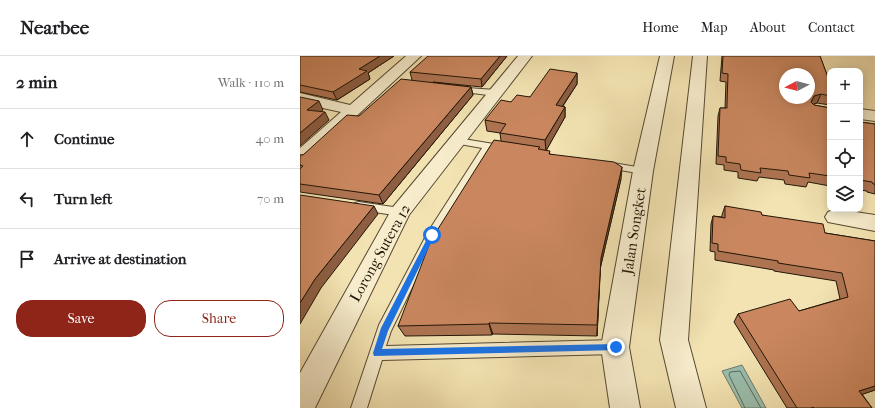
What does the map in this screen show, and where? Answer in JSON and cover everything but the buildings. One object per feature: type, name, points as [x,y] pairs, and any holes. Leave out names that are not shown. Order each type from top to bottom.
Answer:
[{"type":"street","points":[[300,158],[353,110],[394,82],[414,56]]},
{"type":"street","name":"Lorong Sutera 12","points":[[301,402],[400,212],[525,56]]},
{"type":"street","name":"Jalan Songket","points":[[625,408],[616,347],[643,171],[667,56]]},
{"type":"street","points":[[691,408],[674,340],[700,56]]},
{"type":"street","points":[[300,98],[353,110]]},
{"type":"street","points":[[863,114],[875,116]]},
{"type":"street","points":[[836,217],[875,223]]},
{"type":"lane","points":[[448,88],[496,93]]},
{"type":"lane","points":[[457,141],[503,148]]},
{"type":"lane","points":[[359,408],[384,330],[432,235],[488,146]]},
{"type":"lane","points":[[596,163],[643,171]]},
{"type":"lane","points":[[346,204],[400,212]]},
{"type":"lane","points":[[377,353],[616,347]]},
{"type":"water","points":[[742,365],[766,408],[742,408],[722,371]]},
{"type":"route","points":[[432,235],[384,330],[377,353],[616,347]]}]
